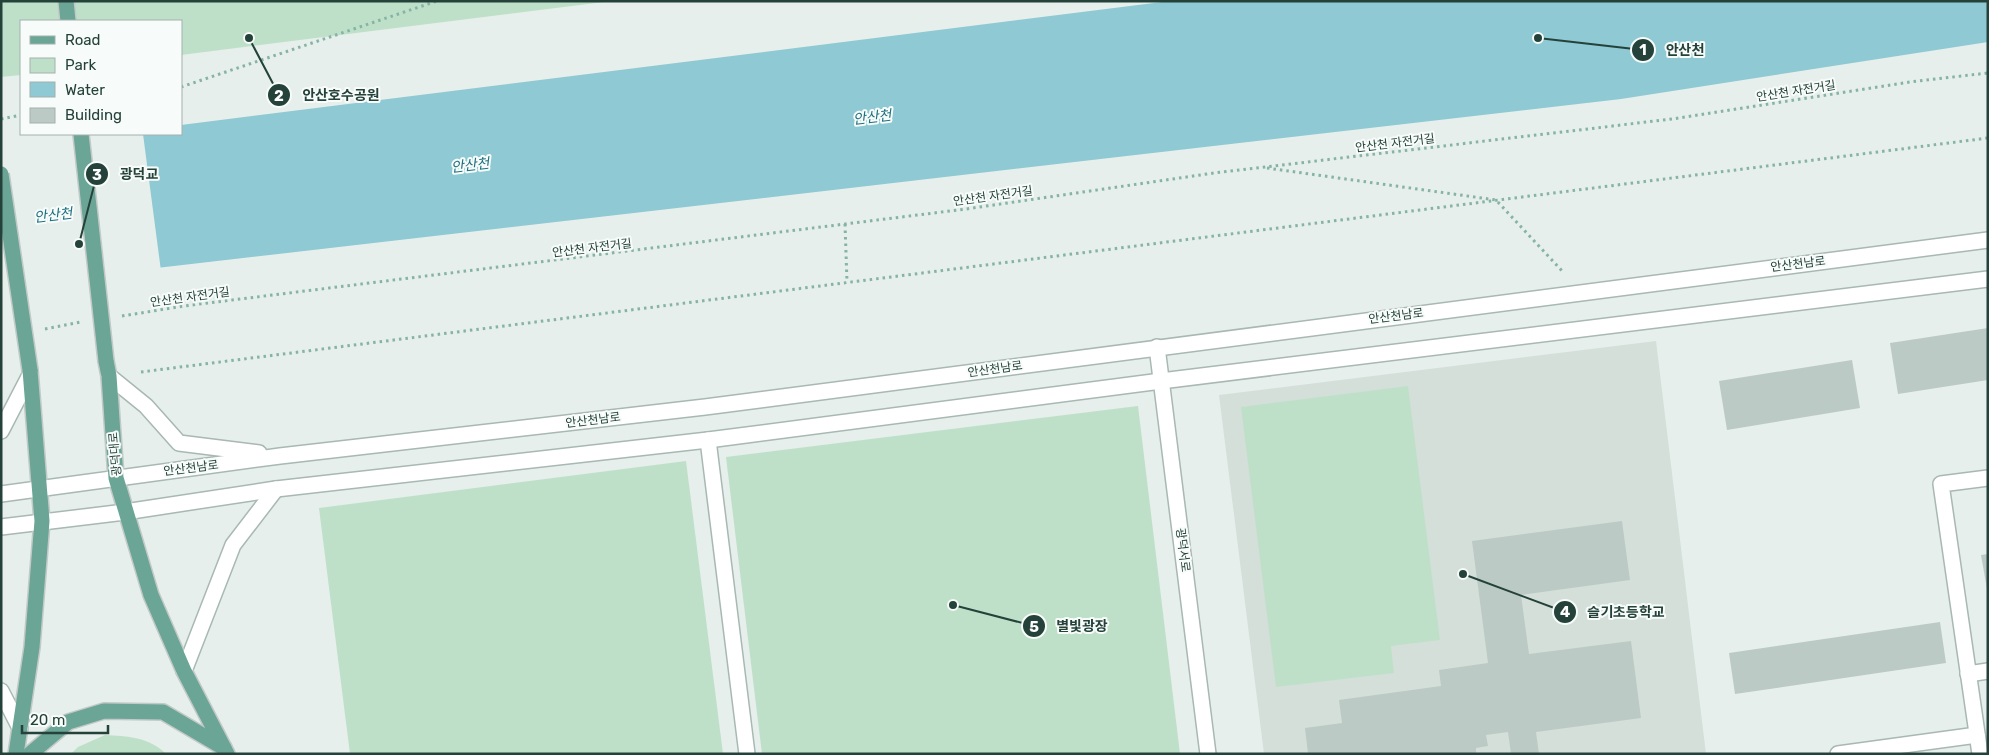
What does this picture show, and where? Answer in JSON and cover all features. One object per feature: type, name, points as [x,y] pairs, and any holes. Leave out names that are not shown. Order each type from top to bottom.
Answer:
[{"type":"main road","points":[[66,1],[68,20]]},
{"type":"main road","name":"광덕대로","points":[[81,135],[109,376],[116,478],[150,595],[184,671],[226,751]]},
{"type":"main road","points":[[1,174],[30,373],[42,521],[32,647],[16,754]]},
{"type":"main road","points":[[30,754],[68,722],[104,711],[163,712],[226,751]]},
{"type":"street","name":"안산천남로","points":[[1,494],[280,456],[705,407],[1988,240]]},
{"type":"street","points":[[1,527],[125,512],[276,488],[708,440],[1161,381],[1988,279]]},
{"type":"street","name":"광덕서로","points":[[1157,347],[1208,754]]},
{"type":"street","points":[[1,431],[30,373]]},
{"type":"street","points":[[109,376],[146,406],[179,443],[280,456]]},
{"type":"street","points":[[708,440],[747,754]]},
{"type":"street","points":[[1838,754],[1981,745],[1968,674],[1941,484],[1988,478]]},
{"type":"street","points":[[184,671],[234,545],[276,488]]},
{"type":"street","points":[[1968,674],[1988,671]]},
{"type":"street","points":[[1,691],[20,728]]},
{"type":"path","points":[[182,87],[437,1]]},
{"type":"path","name":"안산천 자전거길","points":[[117,316],[846,224],[1261,168],[1672,119],[1910,82],[1988,73]]},
{"type":"path","points":[[1,119],[20,115]]},
{"type":"path","points":[[109,376],[1988,138]]},
{"type":"path","points":[[1261,168],[1496,200],[1582,292]]},
{"type":"path","points":[[846,224],[847,282]]},
{"type":"path","points":[[43,330],[88,321]]},
{"type":"shaded area","points":[[1656,341],[1706,754],[1264,754],[1219,395]]},
{"type":"green space","points":[[1,1],[612,1],[182,55],[182,20],[20,20],[20,75],[1,77]]},
{"type":"green space","points":[[1408,386],[1440,640],[1391,646],[1394,673],[1276,687],[1241,407]]},
{"type":"green space","points":[[1138,406],[1180,754],[762,754],[726,457]]},
{"type":"green space","points":[[686,461],[723,754],[350,754],[319,508]]},
{"type":"green space","points":[[105,735],[137,738],[152,744],[166,754],[71,754],[78,747]]},
{"type":"water","points":[[1170,1],[1988,1],[1988,42],[1621,99],[1,286],[1,148],[107,135],[182,135],[182,125]]},
{"type":"pier","points":[[87,135],[143,135],[161,271],[1,289],[1,146]]},
{"type":"building","points":[[1988,328],[1988,380],[1898,394],[1890,343]]},
{"type":"building","points":[[1852,360],[1860,408],[1727,430],[1719,381]]},
{"type":"building","points":[[1622,521],[1630,580],[1521,595],[1529,654],[1631,641],[1641,718],[1536,732],[1539,754],[1511,754],[1508,732],[1486,735],[1488,746],[1476,748],[1476,754],[1308,754],[1305,728],[1342,723],[1339,700],[1441,686],[1439,670],[1488,663],[1472,541]]},
{"type":"building","points":[[1988,554],[1988,589],[1987,589],[1981,555]]},
{"type":"building","points":[[1940,622],[1946,663],[1735,694],[1729,653]]},
{"type":"place","name":"안산호수공원","points":[[249,38]]},
{"type":"place","name":"안산천","points":[[1538,38]]},
{"type":"place","name":"광덕교","points":[[79,244]]},
{"type":"place","name":"슬기초등학교","points":[[1463,574]]},
{"type":"place","name":"별빛광장","points":[[953,605]]}]
